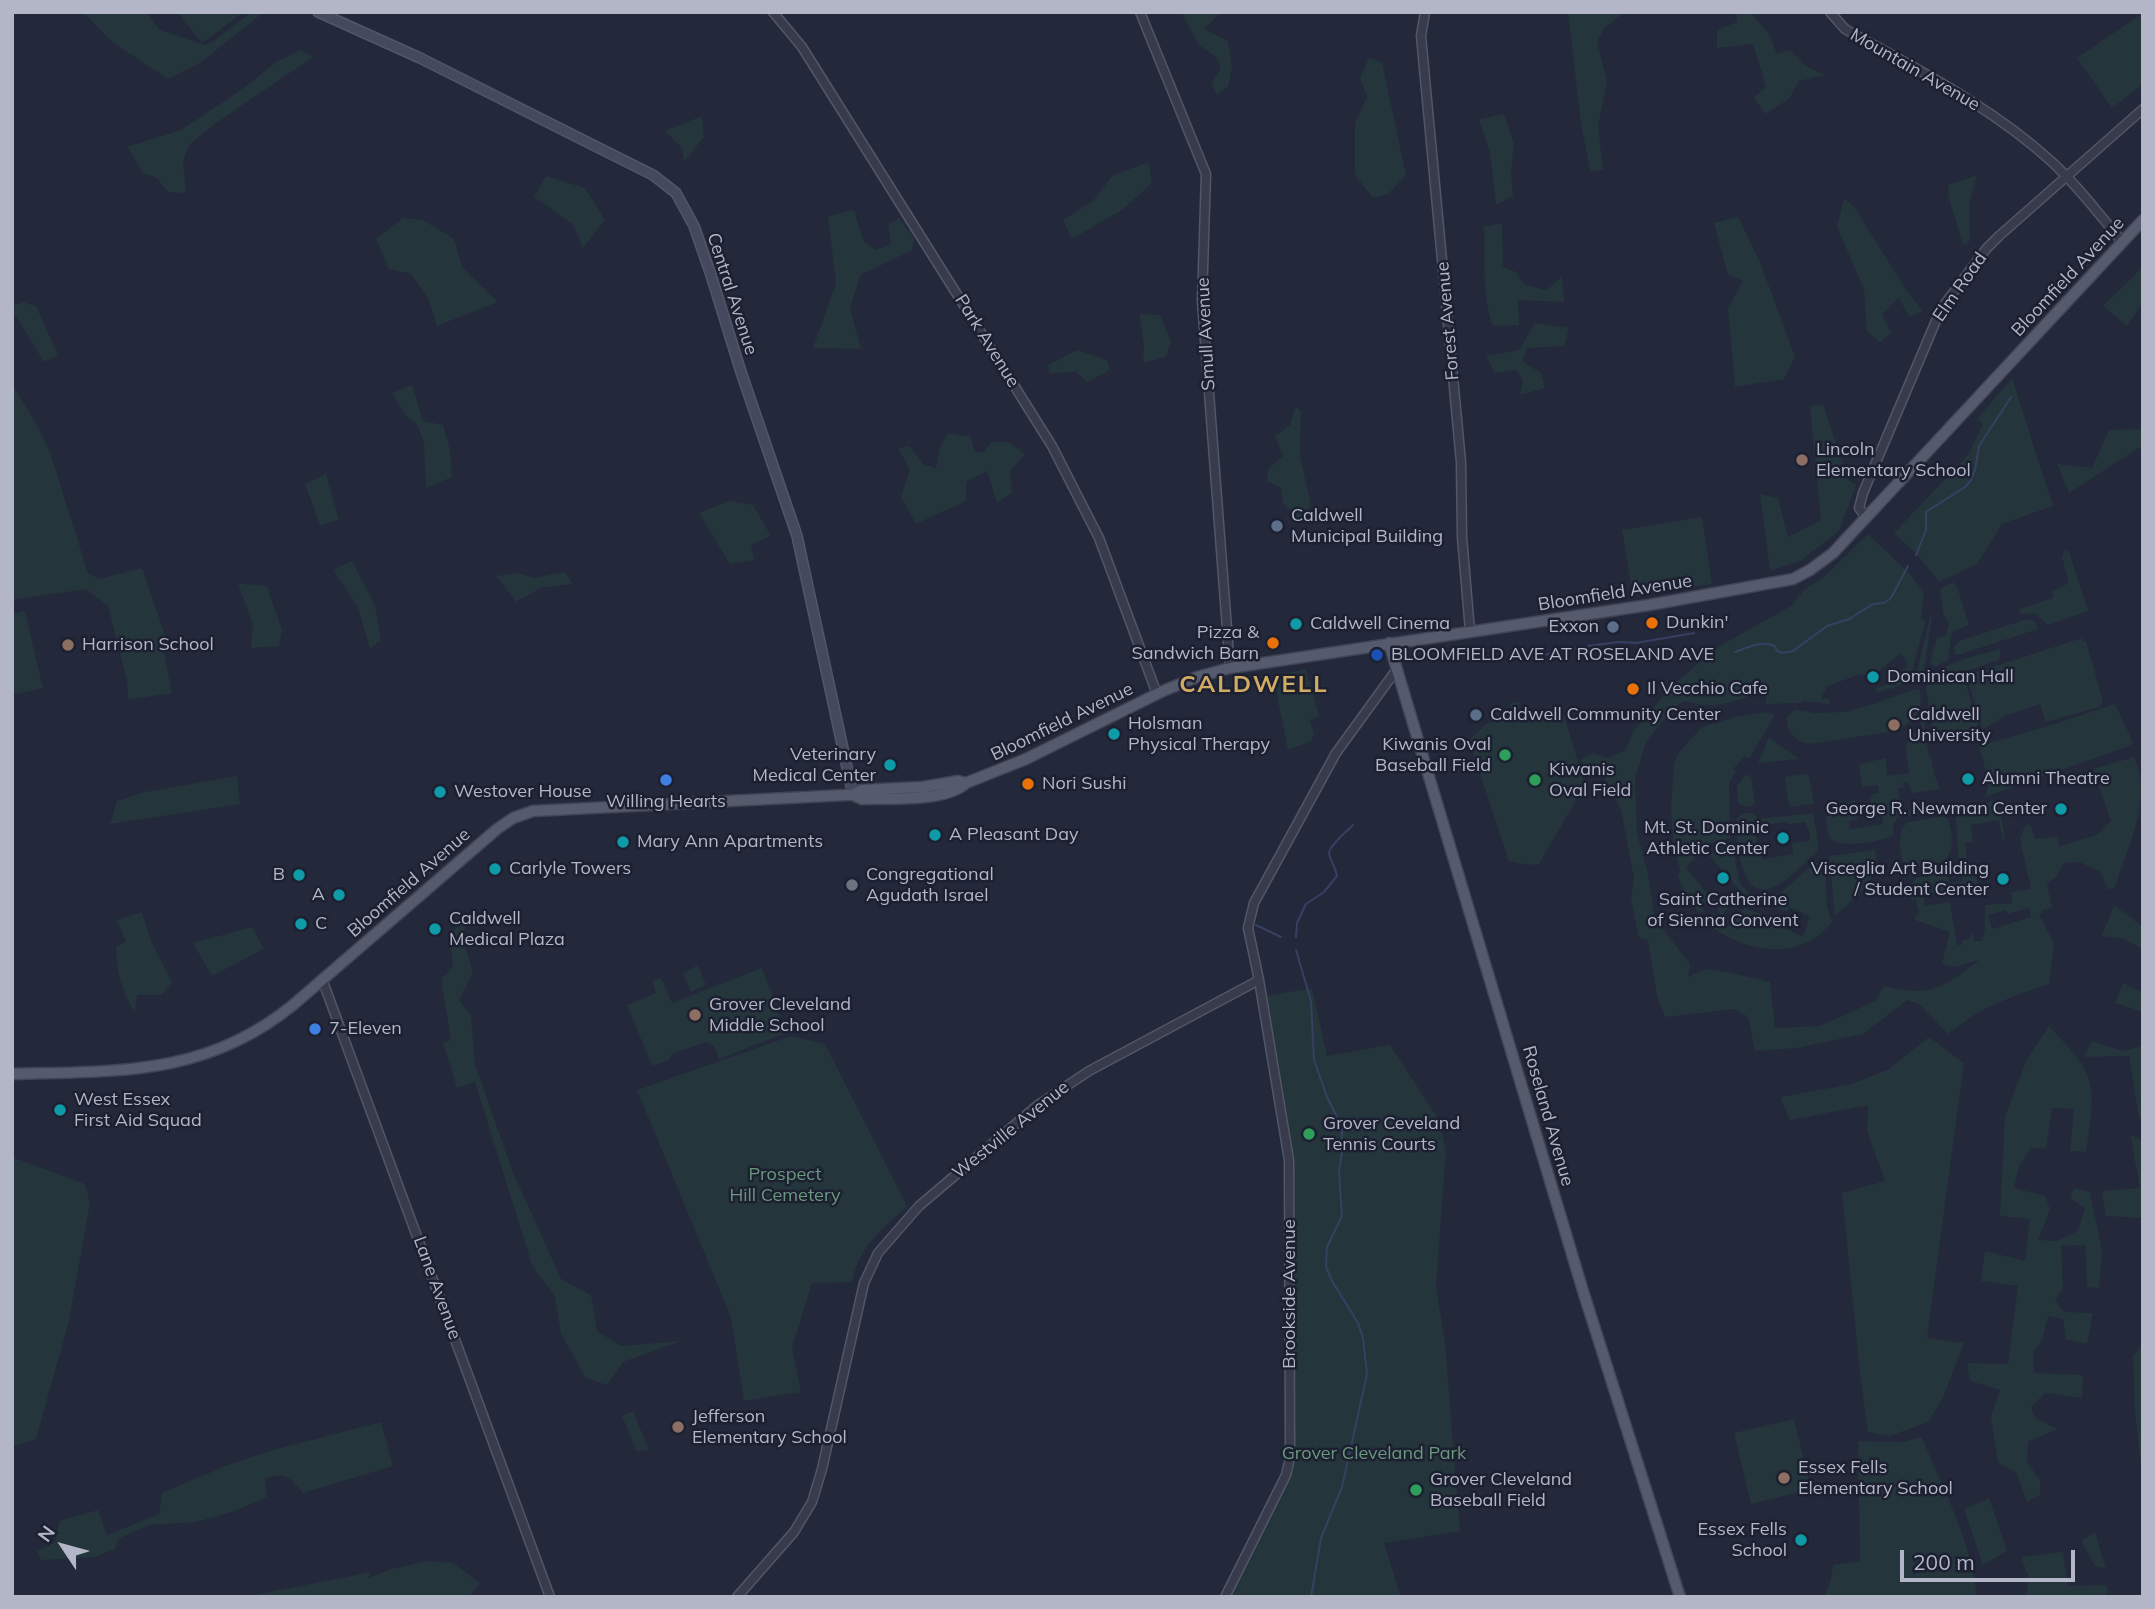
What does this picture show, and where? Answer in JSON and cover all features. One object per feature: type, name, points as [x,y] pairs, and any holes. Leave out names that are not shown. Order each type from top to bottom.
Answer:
[{"type":"main road","name":"Central Avenue","points":[[318,12],[420,58],[617,157],[664,181],[677,193],[694,226],[797,536],[853,795]]},
{"type":"main road","name":"Bloomfield Avenue","points":[[12,1074],[166,1066],[199,1057],[243,1039],[262,1028],[322,979],[497,829],[518,816],[539,810],[853,795],[862,799],[951,792],[966,783],[1026,759],[1157,694],[1187,681],[1230,668],[1657,603],[1785,581],[1802,575],[1826,559],[2143,220]]},
{"type":"main road","name":"Roseland Avenue","points":[[1390,643],[1583,1291],[1680,1597]]},
{"type":"street","name":"Park Avenue","points":[[773,12],[802,47],[1052,446],[1099,538],[1157,694]]},
{"type":"street","name":"Smull Avenue","points":[[1140,12],[1206,174],[1202,301],[1230,668]]},
{"type":"street","name":"Forest Avenue","points":[[1425,12],[1421,36],[1461,461],[1462,537],[1470,631]]},
{"type":"street","name":"Mountain Avenue","points":[[1830,12],[1844,29],[1963,95],[2040,152],[2122,242]]},
{"type":"street","name":"Elm Road","points":[[1866,517],[1859,508],[1863,494],[1941,309],[1986,249],[2143,110]]},
{"type":"street","points":[[1259,980],[1248,928],[1251,910],[1336,753],[1397,669]]},
{"type":"street","name":"Lane Avenue","points":[[322,979],[550,1597]]},
{"type":"street","name":"Westville Avenue","points":[[737,1597],[794,1532],[812,1502],[822,1469],[864,1283],[872,1263],[896,1231],[919,1206],[1056,1091],[1259,980]]},
{"type":"street","name":"Brookside Avenue","points":[[1226,1597],[1286,1475],[1290,1458],[1289,1160],[1259,980]]},
{"type":"green space","points":[[83,12],[146,12],[160,30],[205,45],[251,12],[264,12],[200,63],[168,79],[112,42]]},
{"type":"green space","points":[[1181,12],[1221,12],[1204,29],[1228,41],[1232,67],[1228,87],[1216,95],[1212,82],[1221,69],[1217,58],[1199,45]]},
{"type":"green space","points":[[1568,12],[1625,12],[1605,27],[1597,42],[1607,82],[1598,126],[1603,170],[1590,171],[1581,123]]},
{"type":"green space","points":[[1737,12],[1750,12],[1769,34],[1777,54],[1790,50],[1807,67],[1826,75],[1799,81],[1789,99],[1765,114],[1754,97],[1766,87],[1753,44],[1717,48],[1717,30],[1737,22]]},
{"type":"green space","points":[[179,13],[242,13],[205,41],[200,41]]},
{"type":"green space","points":[[2143,13],[2143,84],[2112,108],[2077,58]]},
{"type":"green space","points":[[301,50],[313,57],[216,123],[189,145],[183,162],[186,193],[168,192],[157,178],[143,173],[127,147],[181,130],[241,90],[276,62]]},
{"type":"green space","points":[[1369,58],[1382,62],[1406,175],[1388,194],[1373,198],[1355,175],[1355,123],[1367,97],[1360,77]]},
{"type":"green space","points":[[1504,114],[1514,143],[1511,172],[1513,196],[1496,205],[1490,152],[1479,119]]},
{"type":"green space","points":[[702,116],[704,137],[684,162],[682,148],[665,131]]},
{"type":"green space","points":[[1149,162],[1152,183],[1122,210],[1072,239],[1063,220],[1093,201],[1113,175]]},
{"type":"green space","points":[[1977,175],[1969,204],[1970,241],[1963,245],[1949,198],[1948,185]]},
{"type":"green space","points":[[546,176],[585,188],[605,220],[583,248],[573,224],[534,197]]},
{"type":"green space","points":[[1844,198],[1855,208],[1908,293],[1923,311],[1909,317],[1899,298],[1882,314],[1891,333],[1880,342],[1867,331],[1864,289],[1837,227]]},
{"type":"green space","points":[[854,210],[864,242],[876,250],[891,244],[888,225],[899,218],[914,238],[912,251],[861,274],[850,308],[861,349],[813,348],[836,283],[828,216]]},
{"type":"green space","points":[[1738,217],[1760,262],[1795,357],[1784,379],[1735,387],[1728,308],[1743,281],[1728,275],[1714,223]]},
{"type":"green space","points":[[403,218],[423,220],[454,239],[462,267],[498,302],[437,326],[427,296],[411,274],[389,269],[376,239]]},
{"type":"green space","points":[[1502,223],[1503,267],[1516,272],[1525,285],[1547,290],[1562,276],[1564,302],[1518,300],[1519,325],[1493,326],[1487,302],[1484,227]]},
{"type":"green space","points":[[2143,267],[2143,302],[2127,326],[2103,306]]},
{"type":"green space","points":[[23,302],[36,306],[58,355],[44,362],[16,316],[12,317],[12,306]]},
{"type":"green space","points":[[1139,314],[1160,315],[1171,341],[1166,357],[1143,363],[1144,345]]},
{"type":"green space","points":[[1535,323],[1569,328],[1564,346],[1527,348],[1522,361],[1541,373],[1545,388],[1520,395],[1523,380],[1516,370],[1495,373],[1486,356],[1519,350]]},
{"type":"green space","points":[[1077,350],[1107,360],[1110,370],[1087,382],[1076,372],[1050,373],[1048,365]]},
{"type":"green space","points":[[2012,378],[2053,506],[2002,524],[1977,564],[1939,582],[1919,557],[1894,533],[1968,455],[1983,424],[1977,419]]},
{"type":"green space","points":[[12,385],[50,452],[88,573],[99,579],[142,568],[167,640],[162,643],[172,693],[128,700],[127,681],[108,606],[86,589],[12,600]]},
{"type":"green space","points":[[412,385],[423,421],[443,425],[450,449],[452,477],[426,488],[424,443],[417,424],[406,416],[392,393]]},
{"type":"green space","points":[[1823,404],[1848,480],[1856,485],[1839,531],[1800,561],[1770,571],[1760,494],[1778,498],[1788,537],[1821,520],[1810,406]]},
{"type":"green space","points":[[1295,407],[1301,411],[1300,455],[1310,500],[1309,518],[1296,517],[1283,503],[1281,488],[1267,481],[1268,469],[1283,456],[1275,436],[1290,425]]},
{"type":"green space","points":[[2143,429],[2143,445],[2069,493],[2057,464],[2092,468],[2109,430]]},
{"type":"green space","points":[[948,433],[971,437],[974,451],[983,453],[991,442],[1008,442],[1025,454],[1010,471],[1012,493],[997,503],[987,471],[966,482],[966,501],[916,524],[901,497],[910,469],[898,448],[909,446],[923,464],[936,468],[940,447]]},
{"type":"green space","points":[[326,474],[339,520],[320,525],[305,484]]},
{"type":"green space","points":[[729,501],[753,505],[771,536],[751,545],[754,560],[730,564],[699,513]]},
{"type":"green space","points":[[1702,517],[1712,584],[1633,596],[1622,530]]},
{"type":"green space","points":[[1868,534],[1909,573],[1924,592],[1921,620],[1926,619],[1907,681],[1891,690],[1890,688],[1877,693],[1876,687],[1883,686],[1908,666],[1900,654],[1872,676],[1858,675],[1825,687],[1826,692],[1821,694],[1822,699],[1828,698],[1830,704],[1803,701],[1766,704],[1767,691],[1716,705],[1685,701],[1673,708],[1646,742],[1635,779],[1637,833],[1647,870],[1655,919],[1690,964],[1688,977],[1705,969],[1770,982],[1775,1028],[1820,1026],[1875,1001],[1884,986],[1913,991],[1935,988],[1955,978],[1979,960],[1955,967],[1942,964],[1950,932],[1915,920],[1919,913],[1916,900],[1912,901],[1908,890],[1916,878],[1946,870],[1949,883],[1962,881],[1962,875],[1969,874],[1968,867],[1975,866],[1978,886],[1923,895],[1925,906],[1950,902],[1957,945],[1962,945],[1962,941],[1970,939],[1973,934],[1974,941],[1982,941],[1985,905],[2012,903],[2011,892],[2031,889],[2020,839],[2025,825],[2030,824],[2035,839],[2057,837],[2059,846],[2097,835],[2111,821],[2093,769],[2134,757],[2139,773],[2140,806],[2115,887],[2108,890],[2100,871],[2079,862],[2064,863],[2056,877],[2047,884],[2052,907],[2039,914],[2054,944],[2049,984],[2008,998],[1948,1034],[1919,1004],[1907,1000],[1863,1034],[1797,1048],[1755,1051],[1748,1017],[1735,1009],[1665,1017],[1657,996],[1648,940],[1639,938],[1631,899],[1634,878],[1621,810],[1602,773],[1585,775],[1581,759],[1592,753],[1608,758],[1626,750],[1632,733],[1672,686],[1718,647],[1791,606],[1804,590],[1824,577]],"holes":[[[2029,908],[2031,917],[1992,929],[1988,915],[2006,910],[2007,914]]]},
{"type":"green space","points":[[2065,550],[2069,551],[2088,611],[2048,625],[2034,613],[2021,614],[2019,609],[2053,598],[2052,591],[2069,583],[2062,557]]},
{"type":"green space","points":[[352,561],[375,605],[381,640],[370,649],[358,607],[333,570]]},
{"type":"green space","points":[[565,572],[573,584],[541,588],[516,602],[496,576],[519,573],[533,578]]},
{"type":"green space","points":[[1953,582],[1958,589],[1969,625],[1952,632],[1948,660],[1935,667],[1930,663],[1937,638],[1946,635],[1949,623],[1943,614],[1940,589]]},
{"type":"green space","points":[[238,583],[267,586],[282,630],[279,646],[251,648],[253,626]]},
{"type":"green space","points":[[25,611],[43,688],[12,695],[12,614]]},
{"type":"green space","points":[[1932,616],[1924,670],[1916,676],[1930,617]]},
{"type":"green space","points":[[2027,619],[2035,621],[2038,629],[1955,654],[1954,648],[1959,641]]},
{"type":"green space","points":[[2082,638],[2083,642],[2086,641],[2103,701],[2100,707],[2046,722],[2040,704],[2007,715],[1983,729],[1968,681],[1971,674]]},
{"type":"green space","points":[[2001,649],[1999,660],[1969,670],[1964,678],[1978,723],[1975,734],[1942,739],[1935,744],[1926,688],[1931,679],[1939,671],[1958,661]]},
{"type":"green space","points":[[1306,669],[1319,716],[1310,720],[1314,734],[1311,741],[1288,750],[1273,676]]},
{"type":"green space","points":[[1915,689],[1920,691],[1919,710],[1912,720],[1896,731],[1809,744],[1799,741],[1791,734],[1787,725],[1787,717],[1795,710],[1816,713],[1844,712]]},
{"type":"green space","points":[[1519,702],[1521,719],[1564,715],[1585,785],[1539,864],[1527,865],[1509,861],[1469,740],[1486,724],[1505,716],[1511,717],[1510,703]]},
{"type":"green space","points":[[2115,704],[2133,742],[2129,746],[1985,797],[1989,783],[1979,746]]},
{"type":"green space","points":[[1767,712],[1775,715],[1749,759],[1745,756],[1733,769],[1736,772],[1729,783],[1730,838],[1691,849],[1703,850],[1686,867],[1713,901],[1712,904],[1709,901],[1701,906],[1704,911],[1700,914],[1688,901],[1678,876],[1680,870],[1673,841],[1671,807],[1674,764],[1679,752],[1702,727],[1735,717]]},
{"type":"green space","points":[[1922,719],[1926,722],[1924,727],[1929,756],[1940,789],[1912,793],[1908,782],[1903,783],[1904,787],[1898,788],[1898,812],[1942,805],[1941,810],[1897,818],[1893,825],[1893,835],[1881,840],[1844,844],[1832,840],[1826,818],[1851,801],[1855,800],[1857,819],[1849,821],[1850,829],[1883,824],[1882,816],[1873,817],[1870,795],[1879,793],[1878,785],[1862,787],[1859,764],[1886,758],[1887,776],[1909,773],[1906,746],[1922,726]]},
{"type":"green space","points":[[1769,737],[1799,759],[1758,763]]},
{"type":"green space","points":[[1746,774],[1751,777],[1755,803],[1750,807],[1738,804],[1737,786]]},
{"type":"green space","points":[[1805,774],[1809,776],[1814,803],[1791,807],[1785,777]]},
{"type":"green space","points":[[237,776],[240,804],[110,824],[117,801],[145,792]]},
{"type":"green space","points":[[1997,799],[1996,804],[2000,808],[1997,813],[2001,814],[2005,841],[2003,842],[1999,820],[1971,825],[1973,842],[1965,843],[1967,858],[1958,858],[1956,814]]},
{"type":"green space","points":[[1744,813],[1752,813],[1759,819],[1813,813],[1819,849],[1782,883],[1764,890],[1755,887],[1743,870],[1737,818]],"holes":[[[1783,822],[1805,822],[1810,833],[1809,841],[1792,843],[1793,854],[1762,859],[1755,830],[1763,825]]]},
{"type":"green space","points":[[1946,816],[1952,840],[1947,857],[1943,862],[1904,870],[1900,838],[1904,827],[1908,822]]},
{"type":"green space","points":[[1727,847],[1733,849],[1740,884],[1749,893],[1763,897],[1779,894],[1816,862],[1819,865],[1825,860],[1827,906],[1832,922],[1810,941],[1784,949],[1755,947],[1715,929],[1706,919],[1713,913],[1717,916],[1720,913],[1717,909],[1731,897],[1734,900],[1721,917],[1727,927],[1732,925],[1744,908],[1775,919],[1773,924],[1803,936],[1810,916],[1789,907],[1787,912],[1741,892],[1708,854]]},
{"type":"green space","points":[[1875,850],[1875,870],[1871,879],[1835,916],[1829,856]]},
{"type":"green space","points":[[2114,905],[2143,927],[2143,949],[2124,939],[2102,936]]},
{"type":"green space","points":[[142,912],[151,941],[172,982],[162,995],[137,995],[135,1013],[123,989],[119,973],[116,946],[126,942],[117,920]]},
{"type":"green space","points":[[470,913],[462,937],[473,972],[459,1000],[471,1016],[475,1064],[512,1170],[561,1279],[591,1295],[597,1331],[621,1346],[681,1341],[623,1362],[607,1385],[586,1378],[561,1334],[555,1297],[532,1265],[475,1082],[457,1088],[443,1043],[451,1040],[441,979],[453,967],[449,936]]},
{"type":"green space","points":[[252,927],[264,949],[212,976],[193,943]]},
{"type":"green space","points":[[698,965],[706,985],[691,992],[683,973]]},
{"type":"green space","points":[[762,968],[786,1033],[719,1059],[714,1046],[706,1042],[672,1054],[669,1060],[652,1066],[627,1005],[656,993],[652,981],[661,978],[672,1003]]},
{"type":"green space","points":[[2123,983],[2143,993],[2143,1012],[2115,1003]]},
{"type":"green space","name":"Grover Cleveland Park","points":[[1312,988],[1327,1056],[1390,1045],[1439,1120],[1446,1151],[1436,1286],[1445,1343],[1460,1531],[1384,1543],[1401,1597],[1231,1597],[1295,1462],[1293,1151],[1267,996]]},
{"type":"green space","points":[[2049,1026],[2077,1058],[2089,1080],[2091,1106],[2086,1152],[2070,1151],[2074,1109],[2052,1108],[2046,1149],[2031,1148],[2019,1167],[2014,1188],[2045,1196],[2050,1209],[2038,1240],[2056,1241],[2078,1231],[2085,1208],[2070,1198],[2074,1188],[2090,1192],[2102,1251],[2099,1288],[2087,1287],[2085,1245],[2061,1246],[2063,1289],[2055,1300],[2064,1312],[2093,1313],[2087,1344],[2066,1339],[2063,1319],[2048,1316],[2042,1340],[2033,1352],[2034,1373],[2083,1375],[2082,1398],[2045,1393],[2031,1407],[2035,1418],[2058,1429],[2028,1442],[2027,1462],[2040,1480],[2040,1495],[2027,1502],[2016,1472],[1998,1463],[1991,1417],[2000,1390],[1970,1381],[1967,1363],[2008,1364],[2018,1286],[1981,1281],[1985,1251],[2025,1261],[2030,1219],[2000,1216],[2005,1116],[2026,1061]]},
{"type":"green space","name":"Prospect Hill Cemetery","points":[[791,1036],[825,1044],[907,1206],[866,1248],[855,1269],[852,1282],[812,1283],[792,1348],[801,1392],[744,1401],[731,1317],[637,1090]]},
{"type":"green space","points":[[1929,1037],[1964,1063],[1927,1338],[1964,1343],[1942,1400],[1928,1422],[1890,1436],[1868,1432],[1842,1193],[1885,1181],[1867,1131],[1868,1105],[1790,1120],[1780,1097],[1852,1084],[1889,1069]]},
{"type":"green space","points":[[2092,1041],[2122,1051],[2143,1046],[2143,1121],[2139,1118],[2129,1056],[2084,1057]]},
{"type":"green space","points":[[2130,1134],[2143,1142],[2143,1218],[2106,1216],[2102,1191],[2140,1188]]},
{"type":"green space","points":[[12,1157],[85,1184],[90,1203],[69,1321],[36,1439],[12,1447]]},
{"type":"green space","points":[[2143,1344],[2143,1486],[2135,1410],[2133,1356]]},
{"type":"green space","points":[[633,1411],[649,1450],[637,1452],[622,1416]]},
{"type":"green space","points":[[1794,1419],[1811,1489],[1751,1504],[1734,1433]]},
{"type":"green space","points":[[381,1422],[393,1466],[303,1493],[287,1477],[265,1478],[267,1497],[235,1511],[196,1522],[149,1525],[118,1539],[115,1549],[95,1557],[41,1560],[37,1551],[55,1542],[60,1521],[98,1510],[107,1535],[159,1514],[162,1493],[228,1465],[273,1450]]},
{"type":"green space","points":[[1922,1437],[1969,1555],[1977,1597],[1824,1597],[1831,1580],[1833,1565],[1860,1561],[1858,1441],[1902,1442]]},
{"type":"green space","points":[[1989,1498],[2007,1551],[1983,1565],[1964,1509]]},
{"type":"green space","points":[[2095,1532],[2106,1569],[2095,1566],[2081,1541]]},
{"type":"green space","points":[[2063,1552],[2068,1586],[2107,1585],[2107,1597],[2026,1597],[2029,1578],[2021,1557]]},
{"type":"green space","points":[[427,1561],[453,1563],[480,1583],[469,1597],[244,1597],[371,1572],[367,1579],[391,1569]]},
{"type":"waterway","points":[[1916,555],[1926,530],[1926,512],[1965,487],[1971,480],[1979,446],[2011,397]]},
{"type":"waterway","points":[[1735,652],[1764,644],[1775,646],[1777,651],[1782,653],[1793,651],[1827,626],[1849,619],[1873,604],[1884,603],[1891,598],[1908,566]]},
{"type":"waterway","points":[[1588,646],[1618,642],[1636,643],[1694,633]]},
{"type":"waterway","points":[[1529,658],[1577,648]]},
{"type":"waterway","points":[[1296,937],[1297,923],[1306,904],[1324,892],[1337,876],[1329,855],[1330,850],[1353,825]]},
{"type":"waterway","points":[[1256,925],[1281,937]]},
{"type":"waterway","points":[[1296,950],[1311,1001],[1314,1060],[1327,1097],[1342,1127],[1339,1172],[1342,1216],[1327,1247],[1326,1267],[1358,1323],[1363,1338],[1367,1374],[1342,1487],[1321,1538],[1311,1597]]},
{"type":"place","name":"Lincoln Elementary School","points":[[1802,460]]},
{"type":"place","name":"Caldwell Municipal Building","points":[[1277,526]]},
{"type":"place","name":"Dunkin'","points":[[1652,623]]},
{"type":"place","name":"Caldwell Cinema","points":[[1296,624]]},
{"type":"place","name":"Exxon","points":[[1613,627]]},
{"type":"place","name":"Pizza & Sandwich Barn","points":[[1273,643]]},
{"type":"place","name":"Harrison School","points":[[68,645]]},
{"type":"place","name":"BLOOMFIELD AVE AT ROSELAND AVE","points":[[1377,655]]},
{"type":"place","name":"Dominican Hall","points":[[1873,677]]},
{"type":"place","name":"Il Vecchio Cafe","points":[[1633,689]]},
{"type":"place","name":"Caldwell Community Center","points":[[1476,715]]},
{"type":"place","name":"Caldwell University","points":[[1894,725]]},
{"type":"place","name":"Holsman Physical Therapy","points":[[1114,734]]},
{"type":"place","name":"Kiwanis Oval Baseball Field","points":[[1505,755]]},
{"type":"place","name":"Veterinary Medical Center","points":[[890,765]]},
{"type":"place","name":"Alumni Theatre","points":[[1968,779]]},
{"type":"place","name":"Willing Hearts","points":[[666,780]]},
{"type":"place","name":"Kiwanis Oval Field","points":[[1535,780]]},
{"type":"place","name":"Nori Sushi","points":[[1028,784]]},
{"type":"place","name":"Westover House","points":[[440,792]]},
{"type":"place","name":"George R. Newman Center","points":[[2061,809]]},
{"type":"place","name":"A Pleasant Day","points":[[935,835]]},
{"type":"place","name":"Mt. St. Dominic Athletic Center","points":[[1783,838]]},
{"type":"place","name":"Mary Ann Apartments","points":[[623,842]]},
{"type":"place","name":"Carlyle Towers","points":[[495,869]]},
{"type":"place","name":"B","points":[[299,875]]},
{"type":"place","name":"Saint Catherine of Sienna Convent","points":[[1723,878]]},
{"type":"place","name":"Visceglia Art Building / Student Center","points":[[2003,879]]},
{"type":"place","name":"Congregational Agudath Israel","points":[[852,885]]},
{"type":"place","name":"A","points":[[339,895]]},
{"type":"place","name":"C","points":[[301,924]]},
{"type":"place","name":"Caldwell Medical Plaza","points":[[435,929]]},
{"type":"place","name":"Grover Cleveland Middle School","points":[[695,1015]]},
{"type":"place","name":"7-Eleven","points":[[315,1029]]},
{"type":"place","name":"West Essex First Aid Squad","points":[[60,1110]]},
{"type":"place","name":"Grover Ceveland Tennis Courts","points":[[1309,1134]]},
{"type":"place","name":"Jefferson Elementary School","points":[[678,1427]]},
{"type":"place","name":"Essex Fells Elementary School","points":[[1784,1478]]},
{"type":"place","name":"Grover Cleveland Baseball Field","points":[[1416,1490]]},
{"type":"place","name":"Essex Fells School","points":[[1801,1540]]},
{"type":"district","name":"CALDWELL","points":[[1254,685]]}]
